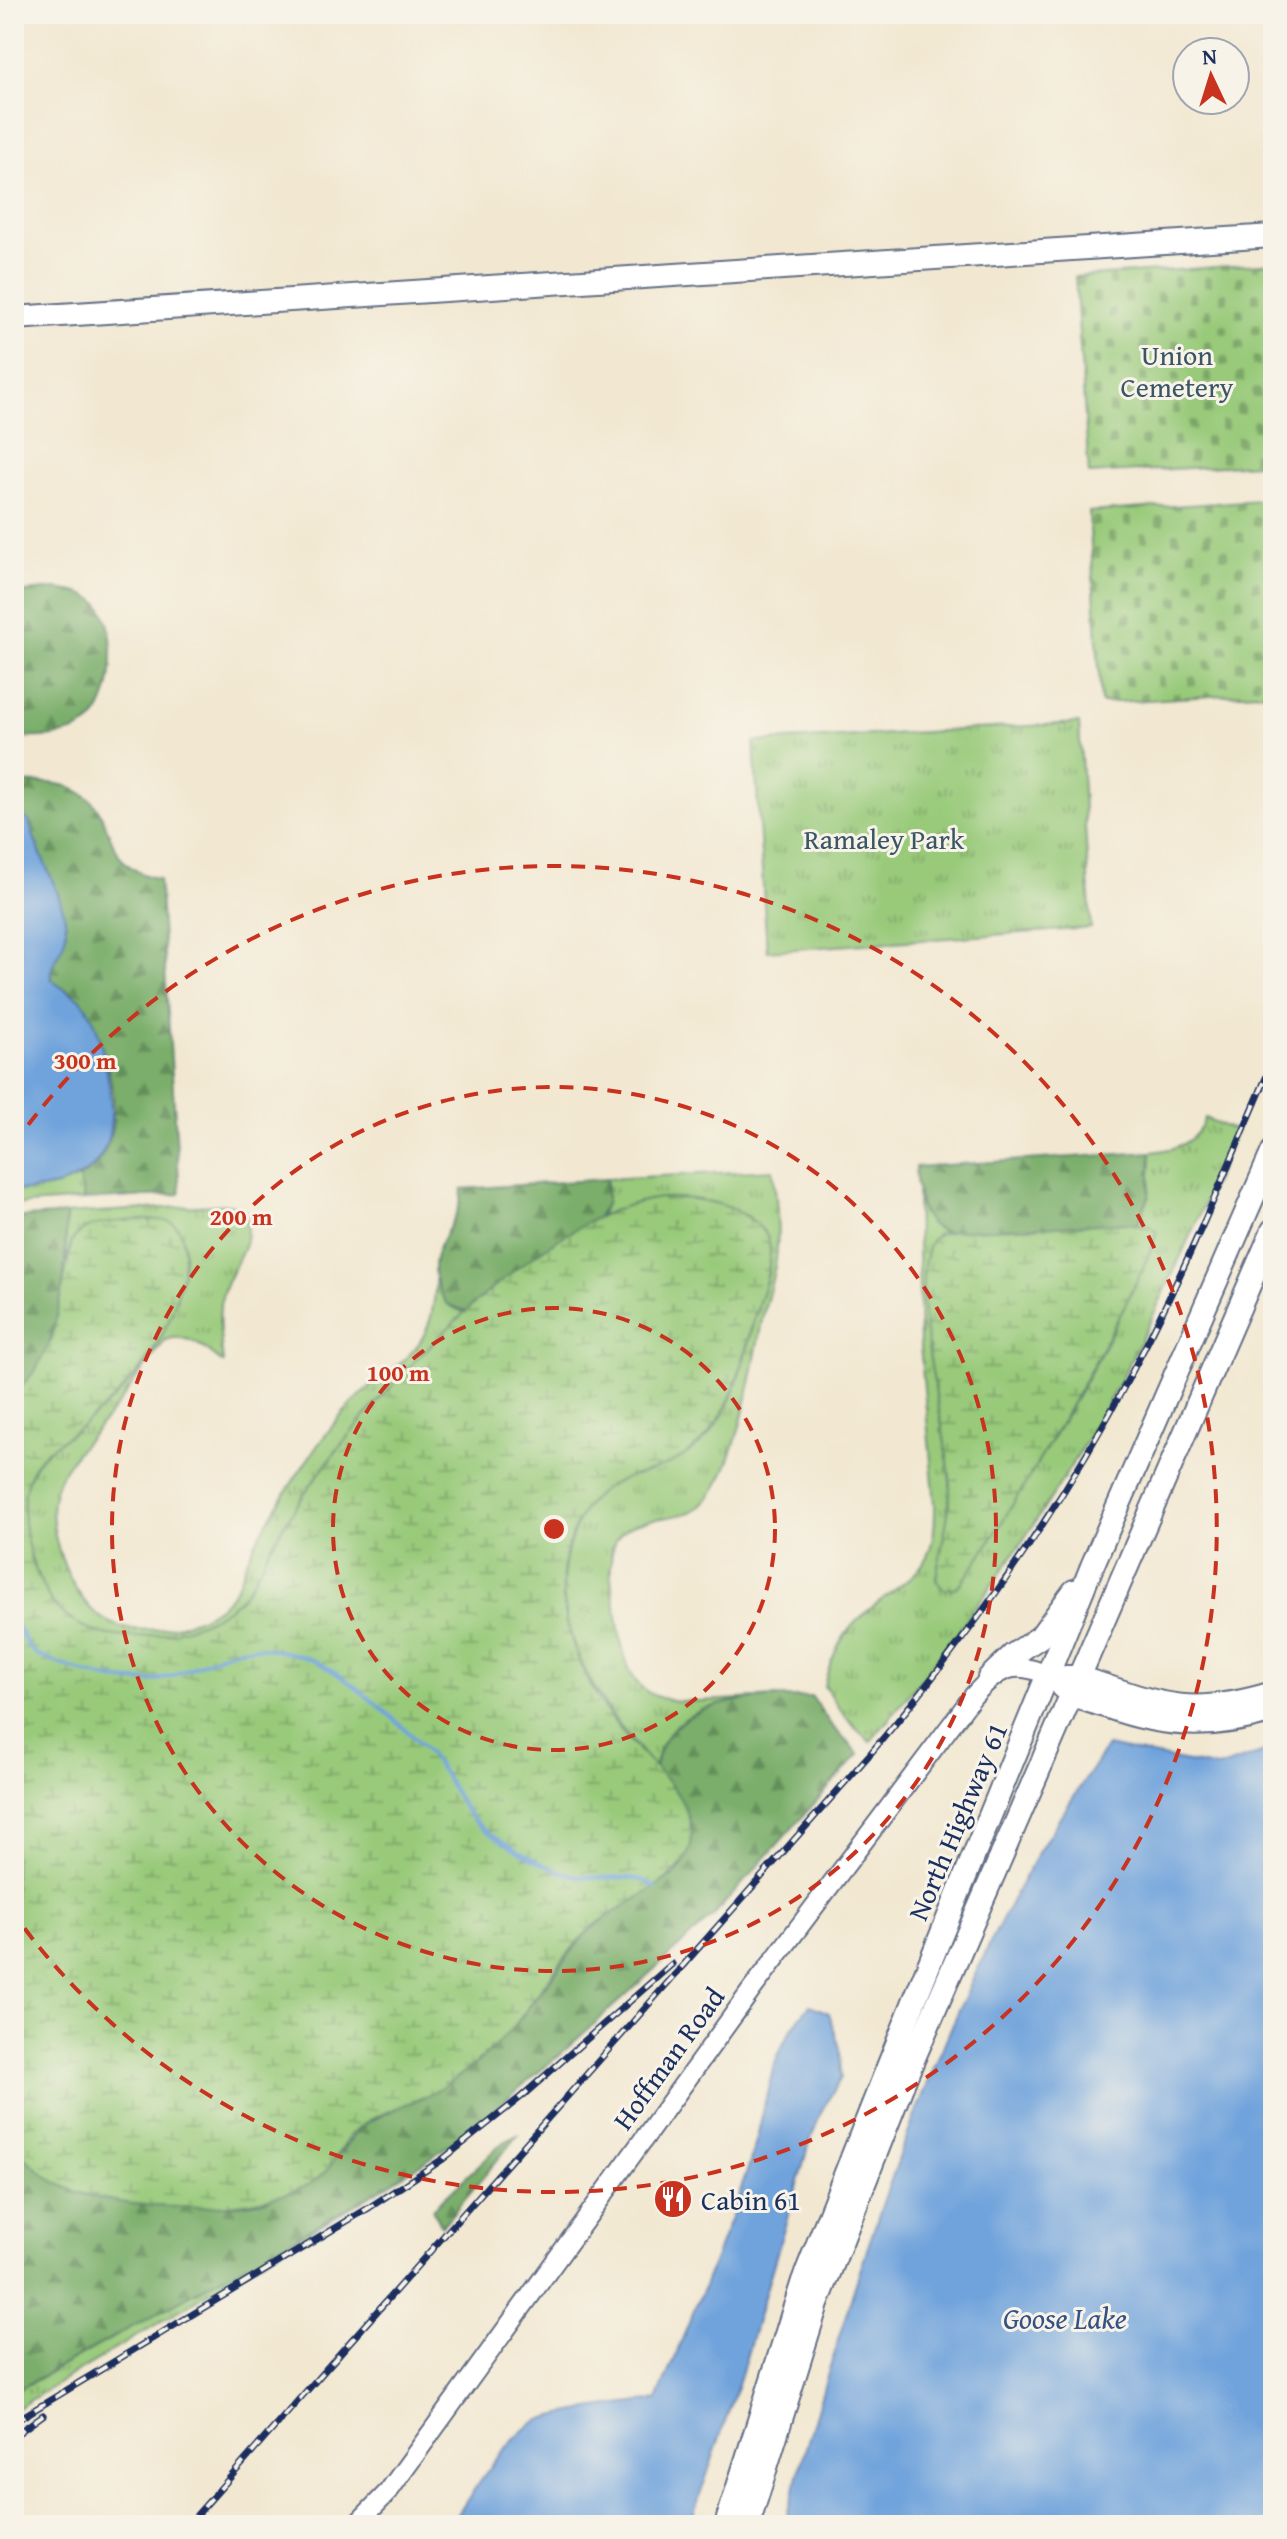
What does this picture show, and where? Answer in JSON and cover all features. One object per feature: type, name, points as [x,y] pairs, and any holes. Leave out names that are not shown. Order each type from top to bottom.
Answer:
[{"type":"main road","points":[[14,318],[1273,236]]},
{"type":"main road","name":"North Highway 61","points":[[726,2525],[803,2281],[1093,1564],[1273,1151]]},
{"type":"main road","points":[[748,2525],[793,2377],[842,2239],[906,2076],[1273,1230]]},
{"type":"main road","points":[[989,1678],[1013,1655],[1040,1637],[1093,1564]]},
{"type":"main road","points":[[1049,1676],[1076,1686],[1163,1706],[1219,1707],[1273,1693]]},
{"type":"main road","points":[[1076,1686],[1127,1714],[1186,1726],[1235,1722],[1273,1711]]},
{"type":"street","points":[[989,1678],[1023,1666],[1049,1676]]},
{"type":"street","name":"Hoffman Road","points":[[356,2525],[388,2492],[753,1988],[989,1678]]},
{"type":"green space","name":"Union Cemetery","points":[[1273,263],[1273,463],[1089,474],[1075,277]]},
{"type":"green space","points":[[1273,499],[1273,692],[1101,703],[1089,512]]},
{"type":"green space","points":[[57,589],[89,597],[98,603],[105,614],[112,647],[109,684],[97,715],[87,725],[61,735],[14,737],[14,593]]},
{"type":"green space","name":"Ramaley Park","points":[[1079,723],[1091,928],[767,951],[754,742]]},
{"type":"green space","points":[[14,783],[63,785],[87,797],[98,809],[115,849],[124,861],[138,872],[159,879],[180,1194],[84,1200],[79,1178],[98,1162],[109,1141],[113,1117],[112,1091],[99,1040],[88,1017],[76,997],[52,980],[51,973],[66,930],[65,921],[29,821],[19,814],[14,815]]},
{"type":"green space","points":[[14,971],[30,1191],[79,1178],[84,1200],[14,1205]]},
{"type":"green space","points":[[1205,1118],[1236,1131],[1140,1342],[1104,1410],[1023,1540],[965,1623],[870,1742],[843,1714],[824,1686],[833,1657],[848,1631],[916,1572],[931,1547],[935,1504],[920,1346],[917,1192],[920,1207],[944,1232],[928,1247],[926,1277],[929,1336],[950,1483],[936,1580],[962,1581],[1069,1411],[1137,1277],[1156,1231],[1137,1224],[1149,1197],[1151,1152],[1184,1144],[1196,1134]]},
{"type":"green space","points":[[1151,1152],[1149,1197],[1137,1224],[944,1232],[928,1221],[918,1196],[915,1167]]},
{"type":"green space","points":[[773,1170],[778,1229],[775,1267],[749,1390],[726,1468],[715,1489],[693,1511],[641,1522],[620,1534],[614,1545],[611,1573],[626,1660],[639,1685],[649,1693],[679,1701],[779,1697],[721,1706],[685,1721],[671,1733],[661,1748],[655,1767],[595,1690],[580,1660],[569,1630],[564,1598],[565,1566],[577,1522],[592,1496],[621,1478],[685,1455],[710,1434],[721,1418],[743,1364],[769,1262],[749,1217],[710,1203],[653,1200],[634,1204],[596,1220],[606,1201],[606,1179]]},
{"type":"green space","points":[[606,1179],[607,1202],[596,1220],[530,1260],[467,1312],[447,1304],[437,1285],[434,1269],[441,1243],[460,1205],[462,1189]]},
{"type":"green space","points":[[660,1198],[720,1204],[759,1226],[768,1237],[770,1248],[766,1279],[735,1386],[721,1417],[700,1443],[681,1457],[610,1485],[595,1497],[581,1515],[569,1543],[563,1593],[573,1644],[594,1692],[623,1733],[669,1783],[687,1812],[691,1844],[686,1858],[663,1882],[586,1933],[509,2031],[479,2060],[429,2094],[362,2125],[317,2179],[293,2191],[263,2200],[192,2207],[120,2202],[88,2195],[56,2182],[14,2147],[14,1396],[37,1368],[52,1338],[72,1241],[87,1228],[145,1220],[174,1224],[183,1240],[184,1262],[177,1295],[160,1339],[138,1371],[112,1400],[36,1463],[24,1499],[28,1546],[51,1601],[82,1626],[108,1635],[135,1637],[202,1623],[236,1602],[252,1582],[297,1505],[343,1443],[379,1400],[467,1310],[515,1270],[564,1236],[613,1211]]},
{"type":"green space","points":[[229,1204],[245,1210],[247,1235],[221,1301],[223,1363],[189,1340],[166,1340],[74,1456],[55,1491],[53,1525],[64,1565],[84,1601],[110,1623],[139,1629],[170,1627],[200,1618],[225,1602],[234,1591],[252,1549],[272,1515],[327,1433],[358,1398],[407,1357],[420,1342],[429,1324],[434,1300],[435,1269],[447,1303],[467,1312],[348,1436],[307,1490],[250,1585],[234,1604],[213,1618],[162,1635],[107,1635],[82,1627],[61,1613],[45,1592],[26,1540],[23,1513],[26,1486],[43,1455],[121,1391],[157,1347],[169,1312],[181,1235],[174,1224],[72,1241],[66,1262],[66,1214]]},
{"type":"green space","points":[[66,1214],[65,1263],[59,1311],[43,1356],[31,1377],[14,1396],[14,1218]]},
{"type":"green space","points":[[1118,1223],[1148,1225],[1156,1231],[1130,1295],[1003,1521],[960,1584],[943,1589],[936,1580],[950,1482],[925,1327],[924,1266],[930,1242],[937,1235],[952,1231]]},
{"type":"green space","points":[[812,1697],[831,1725],[859,1754],[713,1916],[564,2051],[468,2131],[425,2162],[348,2208],[14,2392],[14,2147],[66,2187],[115,2199],[199,2207],[246,2204],[264,2201],[320,2177],[362,2125],[440,2087],[488,2053],[522,2016],[586,1933],[623,1904],[675,1875],[683,1864],[688,1816],[655,1767],[662,1744],[676,1726],[694,1714],[717,1705],[741,1700]]},
{"type":"green space","points":[[519,2134],[442,2226],[432,2209],[501,2144]]},
{"type":"green space","points":[[404,2175],[14,2410],[14,2392]]},
{"type":"water","points":[[19,814],[29,821],[64,914],[66,934],[53,966],[52,979],[82,1001],[93,1019],[106,1068],[111,1121],[107,1142],[99,1159],[85,1173],[67,1183],[14,1191],[14,815]]},
{"type":"water","name":"Goose Lake","points":[[1107,1746],[1218,1768],[1273,1749],[1273,2525],[784,2525],[859,2275],[917,2110],[950,2030],[1026,1874]]},
{"type":"water","points":[[810,2005],[829,2013],[840,2048],[841,2078],[822,2110],[809,2144],[741,2375],[690,2525],[451,2525],[496,2460],[529,2426],[570,2412],[657,2400],[740,2192],[776,2061],[784,2042]]},
{"type":"waterway","points":[[14,1620],[29,1648],[39,1656],[86,1673],[119,1680],[168,1677],[242,1648],[270,1649],[312,1660],[362,1692],[410,1734],[440,1768],[470,1816],[497,1838],[531,1858],[566,1873],[638,1879],[655,1887]]},
{"type":"railway","points":[[188,2525],[870,1754],[979,1617],[1076,1472],[1133,1370],[1189,1256],[1273,1062]]},
{"type":"railway","points":[[14,2422],[367,2209],[443,2159],[521,2097],[672,1964]]},
{"type":"railway","points":[[14,2436],[43,2415]]},
{"type":"place","name":"Cabin 61","points":[[673,2199]]}]
